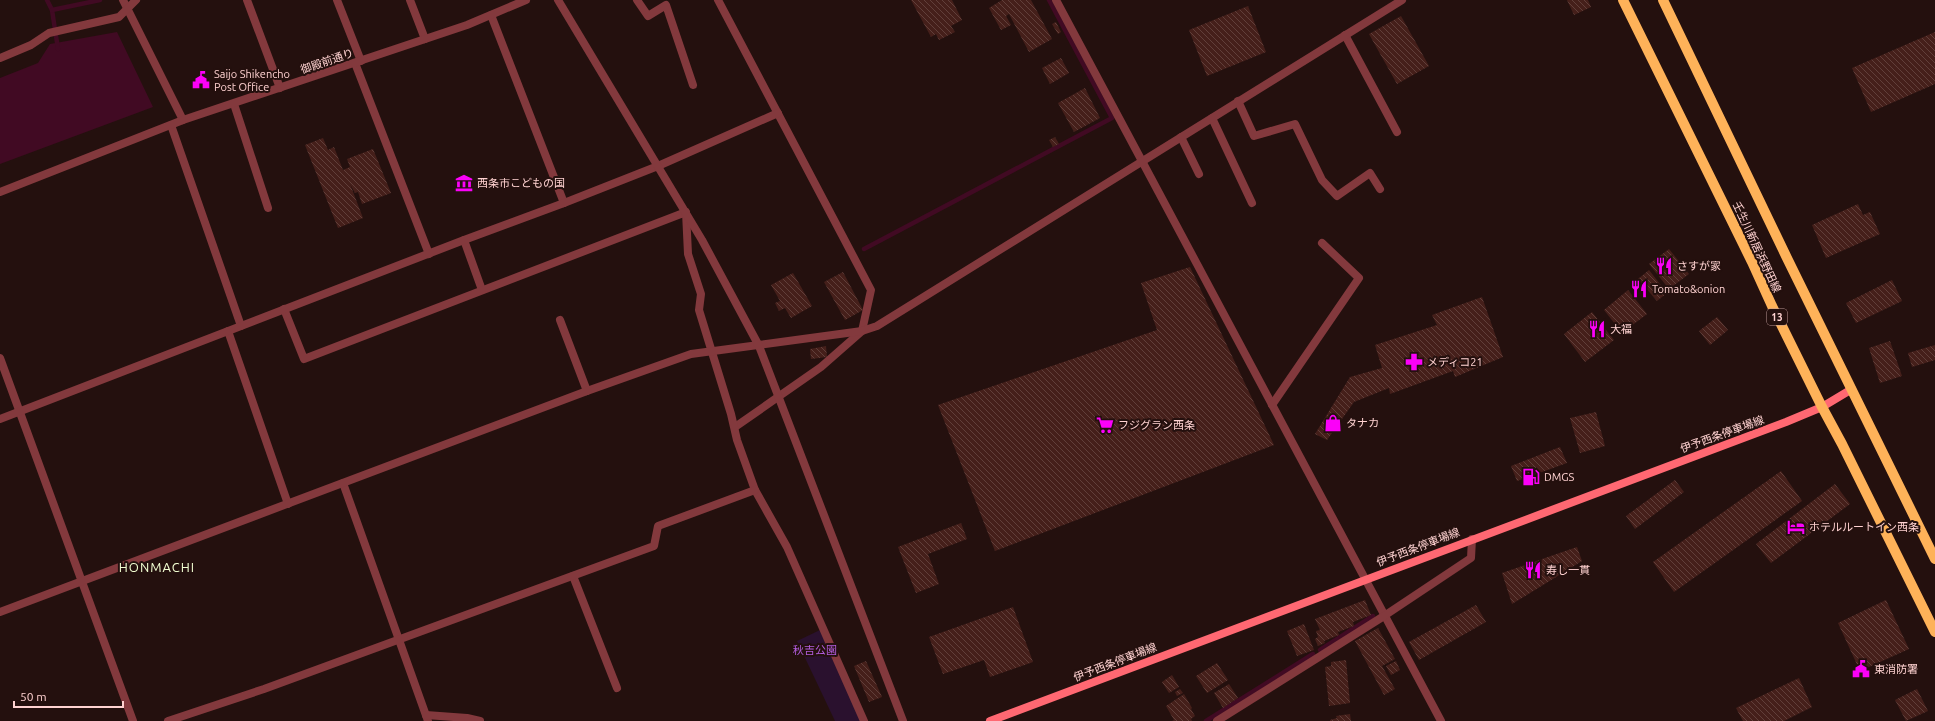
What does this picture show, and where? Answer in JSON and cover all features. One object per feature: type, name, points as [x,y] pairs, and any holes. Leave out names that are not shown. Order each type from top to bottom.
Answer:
[{"type":"main road","name":"壬生川新居浜野田線","points":[[1623,0],[1822,407],[1842,444],[1935,632]]},
{"type":"main road","name":"壬生川新居浜野田線","points":[[1663,0],[1786,256],[1935,559]]},
{"type":"main road","name":"伊予西条停車場線","points":[[990,721],[1822,407],[1852,389]]},
{"type":"street","points":[[0,58],[31,46],[48,33],[119,17],[125,4],[136,0]]},
{"type":"street","points":[[247,0],[280,88]]},
{"type":"street","points":[[337,0],[358,62],[429,254]]},
{"type":"street","points":[[410,0],[425,39]]},
{"type":"street","name":"御殿前通り","points":[[0,192],[183,120],[425,39],[491,15],[526,0]]},
{"type":"street","points":[[558,0],[686,212],[723,277],[759,346],[780,396],[818,500],[903,721]]},
{"type":"street","points":[[637,0],[648,16],[666,5],[693,85]]},
{"type":"street","points":[[718,0],[871,290],[862,330],[821,367],[735,427]]},
{"type":"street","points":[[1056,0],[1441,721]]},
{"type":"street","points":[[0,612],[587,391],[691,354],[759,346],[862,330],[877,326],[893,318],[1142,160],[1402,0]]},
{"type":"street","points":[[125,4],[183,120]]},
{"type":"street","points":[[491,15],[564,203]]},
{"type":"street","points":[[1346,35],[1397,132]]},
{"type":"street","points":[[1238,101],[1254,136],[1295,124],[1322,180],[1337,196],[1370,173],[1380,189]]},
{"type":"street","points":[[234,104],[268,208]]},
{"type":"street","points":[[0,419],[464,240],[564,203],[658,166],[778,113]]},
{"type":"street","points":[[1212,118],[1252,203]]},
{"type":"street","points":[[172,125],[241,326]]},
{"type":"street","points":[[1181,137],[1199,174]]},
{"type":"street","points":[[284,309],[304,359],[686,212]]},
{"type":"street","points":[[686,212],[688,254],[701,294],[699,310],[735,427],[739,447],[755,490],[787,547],[864,721]]},
{"type":"street","points":[[464,240],[482,290]]},
{"type":"street","points":[[1272,405],[1359,278],[1322,243]]},
{"type":"street","points":[[560,320],[587,391]]},
{"type":"street","points":[[228,331],[288,504]]},
{"type":"street","points":[[0,358],[133,721]]},
{"type":"street","points":[[343,483],[427,718],[467,718],[480,721]]},
{"type":"street","points":[[168,721],[264,689],[654,546],[658,526],[755,490]]},
{"type":"street","points":[[1217,721],[1384,616],[1471,558],[1472,539]]},
{"type":"street","points":[[573,576],[617,688]]},
{"type":"green space","name":"秋吉公園","points":[[820,630],[861,721],[835,721],[797,641]]},
{"type":"shaded area","points":[[117,32],[153,107],[0,164],[0,78],[38,63],[50,44]]},
{"type":"building","points":[[911,0],[952,0],[962,20],[951,26],[955,32],[939,40],[936,34],[931,37]]},
{"type":"building","points":[[1002,0],[1031,0],[1052,39],[1029,52],[1009,14],[1006,16],[1011,25],[1001,30],[989,8]]},
{"type":"building","points":[[1567,0],[1588,0],[1591,7],[1574,15]]},
{"type":"building","points":[[1248,6],[1266,52],[1207,76],[1189,30]]},
{"type":"building","points":[[1401,16],[1429,66],[1397,84],[1369,34]]},
{"type":"building","points":[[1056,22],[1061,32],[1058,34],[1052,24]]},
{"type":"building","points":[[1935,32],[1935,84],[1871,112],[1852,68]]},
{"type":"building","points":[[1061,58],[1069,73],[1050,84],[1042,68]]},
{"type":"building","points":[[1085,88],[1100,118],[1074,132],[1058,103]]},
{"type":"building","points":[[1055,137],[1059,144],[1053,147],[1049,140]]},
{"type":"building","points":[[323,138],[328,150],[334,147],[343,170],[350,167],[347,159],[373,149],[391,193],[362,204],[358,192],[355,193],[350,184],[363,218],[338,228],[305,145]]},
{"type":"building","points":[[1858,204],[1863,215],[1870,212],[1880,234],[1826,258],[1812,225]]},
{"type":"building","points":[[1669,249],[1689,274],[1669,289],[1649,264]]},
{"type":"building","name":"フジグラン西条","points":[[1190,267],[1274,445],[995,551],[938,405],[1157,330],[1141,283]]},
{"type":"building","points":[[1649,270],[1667,293],[1657,301],[1638,279]]},
{"type":"building","points":[[843,272],[863,310],[845,320],[824,282]]},
{"type":"building","points":[[793,273],[812,306],[791,318],[785,308],[779,311],[775,303],[780,301],[771,285]]},
{"type":"building","points":[[1892,280],[1902,301],[1856,323],[1846,303]]},
{"type":"building","points":[[1628,290],[1647,314],[1622,333],[1604,310]]},
{"type":"building","points":[[1482,297],[1503,357],[1455,377],[1453,371],[1390,394],[1389,388],[1354,402],[1327,440],[1315,434],[1350,377],[1382,368],[1375,345],[1437,325],[1432,315]]},
{"type":"building","points":[[1592,312],[1614,340],[1585,362],[1564,334]]},
{"type":"building","points":[[1717,317],[1728,330],[1710,345],[1699,331]]},
{"type":"building","points":[[1890,341],[1902,376],[1880,383],[1869,348]]},
{"type":"building","points":[[1935,345],[1935,360],[1912,367],[1908,353]]},
{"type":"building","points":[[826,346],[827,357],[811,359],[810,349]]},
{"type":"building","points":[[1596,412],[1605,446],[1580,453],[1570,418]]},
{"type":"building","points":[[1560,447],[1567,463],[1517,481],[1511,466]]},
{"type":"building","points":[[1781,471],[1802,501],[1674,592],[1653,562]]},
{"type":"building","points":[[1675,480],[1684,492],[1635,529],[1626,516]]},
{"type":"building","points":[[1835,484],[1850,504],[1771,563],[1756,544]]},
{"type":"building","points":[[961,523],[967,539],[928,554],[939,584],[916,593],[898,547]]},
{"type":"building","points":[[1577,547],[1582,561],[1512,604],[1502,573]]},
{"type":"building","points":[[1365,600],[1371,615],[1353,622],[1354,626],[1338,632],[1339,635],[1324,641],[1325,643],[1318,646],[1315,639],[1318,637],[1316,631],[1320,630],[1315,619]]},
{"type":"building","points":[[1886,600],[1909,649],[1860,671],[1838,623]]},
{"type":"building","points":[[1476,605],[1486,622],[1419,660],[1409,642]]},
{"type":"building","points":[[1013,607],[1033,662],[990,677],[984,660],[943,674],[929,637]]},
{"type":"building","points":[[1304,624],[1314,650],[1297,656],[1287,631]]},
{"type":"building","points":[[1378,628],[1395,659],[1382,666],[1395,689],[1384,695],[1355,641]]},
{"type":"building","points":[[1346,660],[1350,703],[1329,706],[1325,667],[1331,666],[1331,662]]},
{"type":"building","points":[[866,661],[882,697],[869,702],[854,666]]},
{"type":"building","points":[[1396,661],[1400,670],[1391,675],[1386,666]]},
{"type":"building","points":[[1217,663],[1228,680],[1207,693],[1196,676]]},
{"type":"building","points":[[1172,675],[1179,687],[1169,693],[1162,682]]},
{"type":"building","points":[[1799,678],[1812,707],[1784,721],[1743,721],[1736,708]]},
{"type":"building","points":[[1229,684],[1238,698],[1223,708],[1214,693]]},
{"type":"building","points":[[1180,689],[1183,693],[1177,696],[1175,692]]},
{"type":"building","points":[[1917,689],[1928,711],[1906,721],[1895,700]]},
{"type":"building","points":[[1184,694],[1195,716],[1191,719],[1192,721],[1172,721],[1174,720],[1166,706]]},
{"type":"building","points":[[1350,714],[1351,721],[1330,721],[1337,718],[1336,716]]},
{"type":"waterway","points":[[47,0],[52,10],[58,49]]},
{"type":"waterway","points":[[52,10],[100,0]]},
{"type":"waterway","points":[[864,249],[1112,118],[1049,0]]},
{"type":"waterway","points":[[1320,650],[1373,616]]},
{"type":"waterway","points":[[1206,721],[1313,654]]},
{"type":"place","name":"Saijo Shikencho Post Office","points":[[201,80]]},
{"type":"place","name":"西条市こどもの国","points":[[464,183]]},
{"type":"place","name":"さすが家","points":[[1664,266]]},
{"type":"place","name":"Tomato&onion","points":[[1639,289]]},
{"type":"place","name":"大福","points":[[1597,329]]},
{"type":"place","name":"メディコ21","points":[[1414,362]]},
{"type":"place","name":"タナカ","points":[[1333,423]]},
{"type":"place","name":"フジグラン西条","points":[[1105,425]]},
{"type":"place","name":"DMGS","points":[[1531,477]]},
{"type":"place","name":"ホテルルートイン西条","points":[[1796,527]]},
{"type":"place","name":"寿し一貫","points":[[1533,570]]},
{"type":"place","name":"東消防署","points":[[1861,669]]},
{"type":"district","name":"HONMACHI","points":[[157,567]]}]
